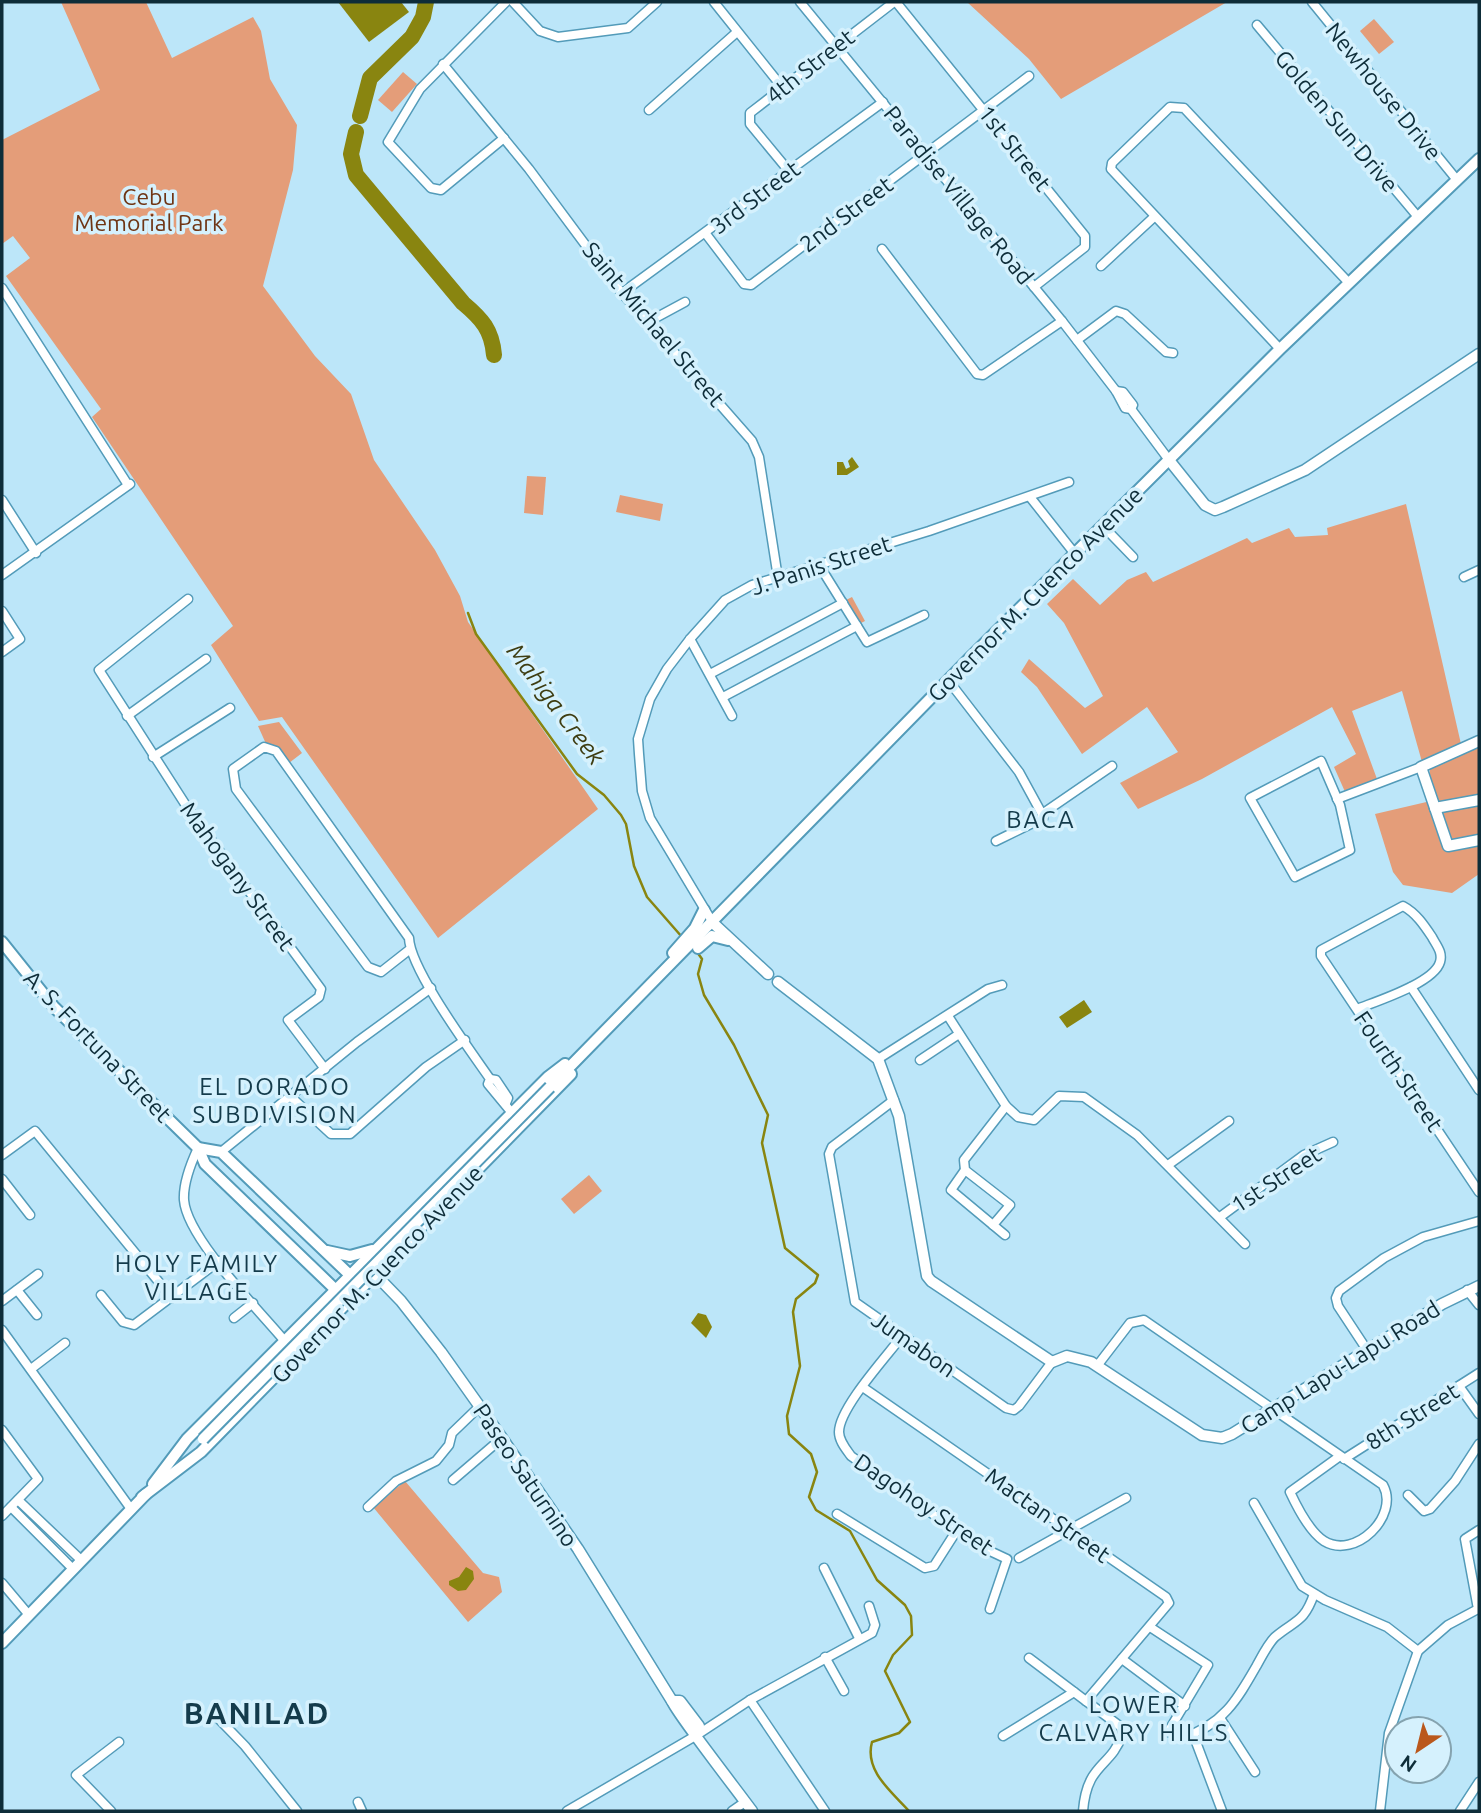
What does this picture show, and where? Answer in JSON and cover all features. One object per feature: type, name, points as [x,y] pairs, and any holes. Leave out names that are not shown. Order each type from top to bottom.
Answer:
[{"type":"main road","name":"Governor M. Cuenco Avenue","points":[[2,1643],[142,1497],[203,1439],[713,923],[948,680],[1280,349],[1479,159]]},
{"type":"main road","points":[[704,910],[697,938],[715,936],[728,940]]},
{"type":"main road","name":"A. S. Fortuna Street","points":[[2,942],[54,1007],[198,1148],[205,1164],[349,1302]]},
{"type":"main road","points":[[634,1002],[674,962]]},
{"type":"main road","name":"Governor M. Cuenco Avenue","points":[[142,1497],[187,1439],[426,1200],[509,1108],[599,1037]]},
{"type":"main road","name":"Governor M. Cuenco Avenue","points":[[142,1497],[201,1452],[322,1331],[562,1085],[599,1037]]},
{"type":"main road","points":[[198,1148],[221,1152],[363,1288]]},
{"type":"main road","points":[[446,1179],[458,1191]]},
{"type":"main road","points":[[426,1200],[429,1210],[437,1211]]},
{"type":"main road","points":[[321,1248],[350,1256],[379,1247]]},
{"type":"main road","points":[[309,1318],[318,1321],[322,1331]]},
{"type":"street","points":[[504,138],[441,190],[431,188],[387,142],[419,89],[506,2]]},
{"type":"street","points":[[513,2],[540,31],[558,37],[628,28],[657,2]]},
{"type":"street","points":[[713,2],[782,87]]},
{"type":"street","name":"Paradise Village Road","points":[[800,2],[927,154],[1116,391],[1123,392],[1133,405],[1130,409],[1169,460]]},
{"type":"street","name":"4th Street","points":[[788,170],[748,117],[782,87],[895,2]]},
{"type":"street","name":"1st Street","points":[[895,2],[984,109],[1087,241],[1085,247],[1034,287]]},
{"type":"street","name":"Newhouse Drive","points":[[1312,2],[1457,180]]},
{"type":"street","name":"Golden Sun Drive","points":[[1257,25],[1418,217]]},
{"type":"street","points":[[649,110],[737,32]]},
{"type":"street","name":"Saint Michael Street","points":[[443,64],[600,260],[604,271],[752,441],[760,457],[778,578]]},
{"type":"street","name":"2nd Street","points":[[706,234],[744,284],[751,285],[1029,76]]},
{"type":"street","name":"3rd Street","points":[[626,290],[883,102]]},
{"type":"street","points":[[1280,349],[1111,169],[1112,163],[1170,107],[1177,105],[1184,108],[1349,283]]},
{"type":"street","points":[[1101,266],[1154,217]]},
{"type":"street","points":[[882,249],[977,374],[984,374],[1062,321]]},
{"type":"street","points":[[2,288],[130,484],[2,575]]},
{"type":"street","points":[[648,322],[685,302]]},
{"type":"street","points":[[1077,340],[1115,311],[1125,314],[1166,352],[1174,353]]},
{"type":"street","points":[[1169,460],[1205,505],[1215,510],[1305,470],[1479,354]]},
{"type":"street","name":"J. Panis Street","points":[[713,923],[650,818],[642,791],[639,754],[638,740],[650,699],[690,639],[725,600],[752,585],[1030,497],[1069,482]]},
{"type":"street","points":[[1030,497],[1075,554]]},
{"type":"street","points":[[2,500],[36,553]]},
{"type":"street","points":[[1103,526],[1133,558]]},
{"type":"street","points":[[819,565],[867,642],[924,615]]},
{"type":"street","points":[[1464,577],[1479,569]]},
{"type":"street","name":"Mahogany Street","points":[[188,599],[99,670],[153,757],[321,989],[319,998],[288,1020],[325,1069]]},
{"type":"street","points":[[710,674],[843,603]]},
{"type":"street","points":[[2,611],[20,639],[2,652]]},
{"type":"street","points":[[723,697],[857,626]]},
{"type":"street","points":[[690,639],[733,716]]},
{"type":"street","points":[[127,716],[206,659]]},
{"type":"street","points":[[948,680],[1019,772],[1042,814],[1043,818],[996,841]]},
{"type":"street","points":[[153,757],[230,708]]},
{"type":"street","points":[[1337,799],[1421,767],[1479,741]]},
{"type":"street","points":[[409,950],[382,972],[369,967],[236,789],[233,769],[264,747],[276,751],[408,938],[409,950],[431,988],[490,1079],[496,1080],[508,1098],[509,1108]]},
{"type":"street","points":[[1321,761],[1337,799],[1350,850],[1295,877],[1250,798],[1321,761]]},
{"type":"street","points":[[1042,814],[1112,766]]},
{"type":"street","points":[[1421,767],[1448,846],[1479,841]]},
{"type":"street","points":[[1435,808],[1479,800]]},
{"type":"street","name":"Fourth Street","points":[[1411,987],[1435,972],[1441,961],[1440,951],[1421,921],[1403,906],[1321,950],[1321,956],[1479,1192]]},
{"type":"street","points":[[713,923],[728,940],[768,974]]},
{"type":"street","points":[[778,982],[878,1059],[894,1100],[927,1276],[1052,1362]]},
{"type":"street","points":[[878,1059],[988,989],[1002,985]]},
{"type":"street","points":[[1357,1009],[1411,987],[1479,1090]]},
{"type":"street","points":[[221,1152],[431,988]]},
{"type":"street","points":[[948,1016],[1006,1106],[1017,1117],[1034,1120],[1059,1096],[1084,1097],[1137,1135],[1245,1244]]},
{"type":"street","points":[[920,1060],[959,1034]]},
{"type":"street","points":[[291,1097],[331,1134],[349,1134],[426,1067],[465,1040]]},
{"type":"street","name":"Jumabon","points":[[894,1100],[832,1147],[830,1154],[855,1303],[1006,1408],[1014,1410],[1052,1362]]},
{"type":"street","points":[[1005,1235],[951,1190],[965,1170],[965,1157],[1006,1106]]},
{"type":"street","points":[[1167,1165],[1229,1121]]},
{"type":"street","points":[[2,1155],[35,1131],[172,1298]]},
{"type":"street","name":"1st Street","points":[[1220,1217],[1304,1155],[1333,1142]]},
{"type":"street","points":[[198,1148],[190,1165],[184,1200],[193,1230],[297,1356]]},
{"type":"street","points":[[965,1170],[1010,1205],[993,1225]]},
{"type":"street","points":[[2,1179],[30,1215]]},
{"type":"street","points":[[1367,1350],[1338,1306],[1336,1298],[1339,1291],[1384,1258],[1423,1237],[1479,1222]]},
{"type":"street","points":[[101,1295],[129,1325],[172,1298],[219,1261]]},
{"type":"street","name":"Paseo Saturnino","points":[[363,1262],[441,1352],[502,1438],[578,1549],[673,1701],[673,1707],[697,1735],[752,1811]]},
{"type":"street","points":[[2,1301],[38,1274]]},
{"type":"street","name":"Camp Lapu-Lapu Road","points":[[1052,1362],[1067,1356],[1097,1366],[1202,1435],[1211,1438],[1232,1434],[1467,1290],[1479,1286]]},
{"type":"street","points":[[17,1290],[37,1315]]},
{"type":"street","points":[[1467,1290],[1479,1305]]},
{"type":"street","points":[[234,1318],[253,1303]]},
{"type":"street","points":[[1097,1366],[1130,1323],[1144,1320],[1382,1485],[1388,1502],[1387,1511],[1377,1525],[1359,1540],[1340,1545],[1331,1544],[1318,1536],[1290,1492],[1342,1458]]},
{"type":"street","points":[[2,1329],[131,1509]]},
{"type":"street","name":"Dagohoy Street","points":[[902,1336],[843,1415],[839,1432],[842,1444],[851,1455],[975,1544],[1007,1559],[990,1609]]},
{"type":"street","points":[[30,1369],[65,1343]]},
{"type":"street","name":"8th Street","points":[[1342,1458],[1479,1373]]},
{"type":"street","points":[[1459,1386],[1479,1415]]},
{"type":"street","name":"Mactan Street","points":[[864,1388],[1166,1597],[1169,1603],[1086,1701]]},
{"type":"street","points":[[368,1507],[396,1481],[436,1461],[449,1445],[452,1433],[480,1407]]},
{"type":"street","points":[[2,1430],[38,1479],[2,1516]]},
{"type":"street","points":[[453,1480],[502,1438]]},
{"type":"street","points":[[1408,1495],[1424,1511],[1430,1509],[1455,1480],[1479,1444]]},
{"type":"street","name":"Dagohoy Street","points":[[1019,1558],[1126,1498]]},
{"type":"street","points":[[18,1500],[44,1525],[77,1564]]},
{"type":"street","points":[[1254,1503],[1302,1586],[1387,1628],[1418,1651]]},
{"type":"street","points":[[11,1507],[77,1564]]},
{"type":"street","points":[[837,1514],[925,1568],[934,1566],[957,1530]]},
{"type":"street","points":[[38,1532],[44,1525]]},
{"type":"street","points":[[1381,1811],[1389,1732],[1418,1651],[1448,1625],[1478,1609],[1465,1539],[1479,1530]]},
{"type":"street","points":[[824,1567],[859,1638]]},
{"type":"street","points":[[2,1583],[29,1615]]},
{"type":"street","points":[[1182,1738],[1207,1729],[1220,1718],[1241,1692],[1275,1637],[1301,1620],[1314,1594]]},
{"type":"street","points":[[567,1811],[697,1735],[750,1700],[874,1630],[869,1606]]},
{"type":"street","points":[[1150,1627],[1208,1665],[1168,1732]]},
{"type":"street","points":[[825,1657],[844,1691]]},
{"type":"street","points":[[1029,1658],[1121,1727],[1122,1735],[1092,1773],[1083,1811]]},
{"type":"street","points":[[1122,1659],[1185,1706]]},
{"type":"street","points":[[1003,1735],[1074,1692]]},
{"type":"street","points":[[750,1700],[825,1811]]},
{"type":"street","points":[[213,1713],[245,1746],[297,1811]]},
{"type":"street","points":[[1220,1718],[1255,1772]]},
{"type":"street","points":[[1193,1734],[1222,1811]]},
{"type":"street","points":[[111,1811],[76,1775],[119,1742]]},
{"type":"street","points":[[1460,1811],[1479,1782]]},
{"type":"street","points":[[358,1802],[362,1811]]},
{"type":"street","points":[[732,1811],[745,1802]]},
{"type":"green space","name":"Cebu Memorial Park","points":[[61,2],[146,2],[172,58],[253,17],[261,31],[270,79],[297,125],[293,170],[263,286],[315,356],[351,394],[374,460],[435,550],[460,596],[468,622],[598,809],[438,938],[282,717],[259,721],[211,645],[233,626],[92,417],[101,409],[6,276],[30,258],[13,236],[2,244],[2,140],[100,90]]},
{"type":"green space","points":[[967,2],[1227,2],[1061,99],[1029,59]]},
{"type":"green space","points":[[1374,19],[1394,42],[1379,54],[1360,31]]},
{"type":"green space","points":[[403,72],[417,84],[392,112],[378,100]]},
{"type":"green space","points":[[527,476],[546,477],[543,515],[524,513]]},
{"type":"green space","points":[[620,495],[663,504],[660,521],[616,512]]},
{"type":"green space","points":[[1406,504],[1461,744],[1422,762],[1402,691],[1352,711],[1377,779],[1346,794],[1334,767],[1356,754],[1332,707],[1202,779],[1138,809],[1120,783],[1178,752],[1147,707],[1082,754],[1037,687],[1021,672],[1029,659],[1085,708],[1103,696],[1064,623],[1047,604],[1073,579],[1100,605],[1127,580],[1146,572],[1153,582],[1247,538],[1252,543],[1289,528],[1295,537],[1328,535],[1327,528]]},
{"type":"green space","points":[[852,597],[865,621],[853,627],[840,603]]},
{"type":"green space","points":[[279,722],[302,753],[289,763],[277,747],[267,746],[258,726]]},
{"type":"green space","points":[[1479,744],[1479,874],[1452,893],[1403,885],[1393,872],[1375,814],[1435,800],[1429,775],[1431,765]]},
{"type":"green space","points":[[589,1175],[602,1191],[574,1214],[561,1199]]},
{"type":"green space","points":[[405,1481],[483,1573],[499,1577],[502,1592],[468,1622],[373,1507]]},
{"type":"shaded area","points":[[338,2],[401,2],[409,12],[369,42]]},
{"type":"shaded area","points":[[852,457],[859,467],[847,475],[837,475],[837,462],[843,462],[846,469],[850,467],[848,461]]},
{"type":"shaded area","points":[[1084,1000],[1092,1012],[1067,1028],[1059,1017]]},
{"type":"shaded area","points":[[698,1313],[706,1315],[712,1327],[706,1338],[691,1323]]},
{"type":"shaded area","points":[[466,1567],[473,1571],[474,1579],[466,1590],[458,1591],[449,1585],[449,1581],[459,1577]]},
{"type":"waterway","name":"Mahiga Creek","points":[[360,116],[370,78],[412,37],[423,17],[426,2]]},
{"type":"waterway","name":"Mahiga Creek","points":[[356,132],[351,154],[356,175],[463,303],[481,320],[491,339],[494,355]]},
{"type":"waterway","name":"Mahiga Creek","points":[[468,613],[476,634],[577,774],[604,795],[621,815],[626,824],[634,866],[647,897],[682,937]]},
{"type":"waterway","name":"Mahiga Creek","points":[[697,952],[702,959],[698,974],[704,995],[734,1045],[768,1115],[762,1143],[785,1248],[818,1275],[815,1283],[796,1299],[793,1312],[800,1366],[787,1416],[789,1434],[811,1454],[817,1472],[809,1497],[816,1510],[850,1531],[877,1580],[905,1605],[911,1616],[912,1635],[893,1655],[885,1671],[910,1722],[899,1733],[872,1742],[871,1753],[872,1762],[881,1780],[909,1811]]},
{"type":"district","name":"BACA","points":[[1041,819]]},
{"type":"district","name":"EL DORADO SUBDIVISION","points":[[275,1100]]},
{"type":"district","name":"HOLY FAMILY VILLAGE","points":[[197,1277]]},
{"type":"district","name":"BANILAD","points":[[257,1713]]},
{"type":"district","name":"LOWER CALVARY HILLS","points":[[1134,1718]]}]
